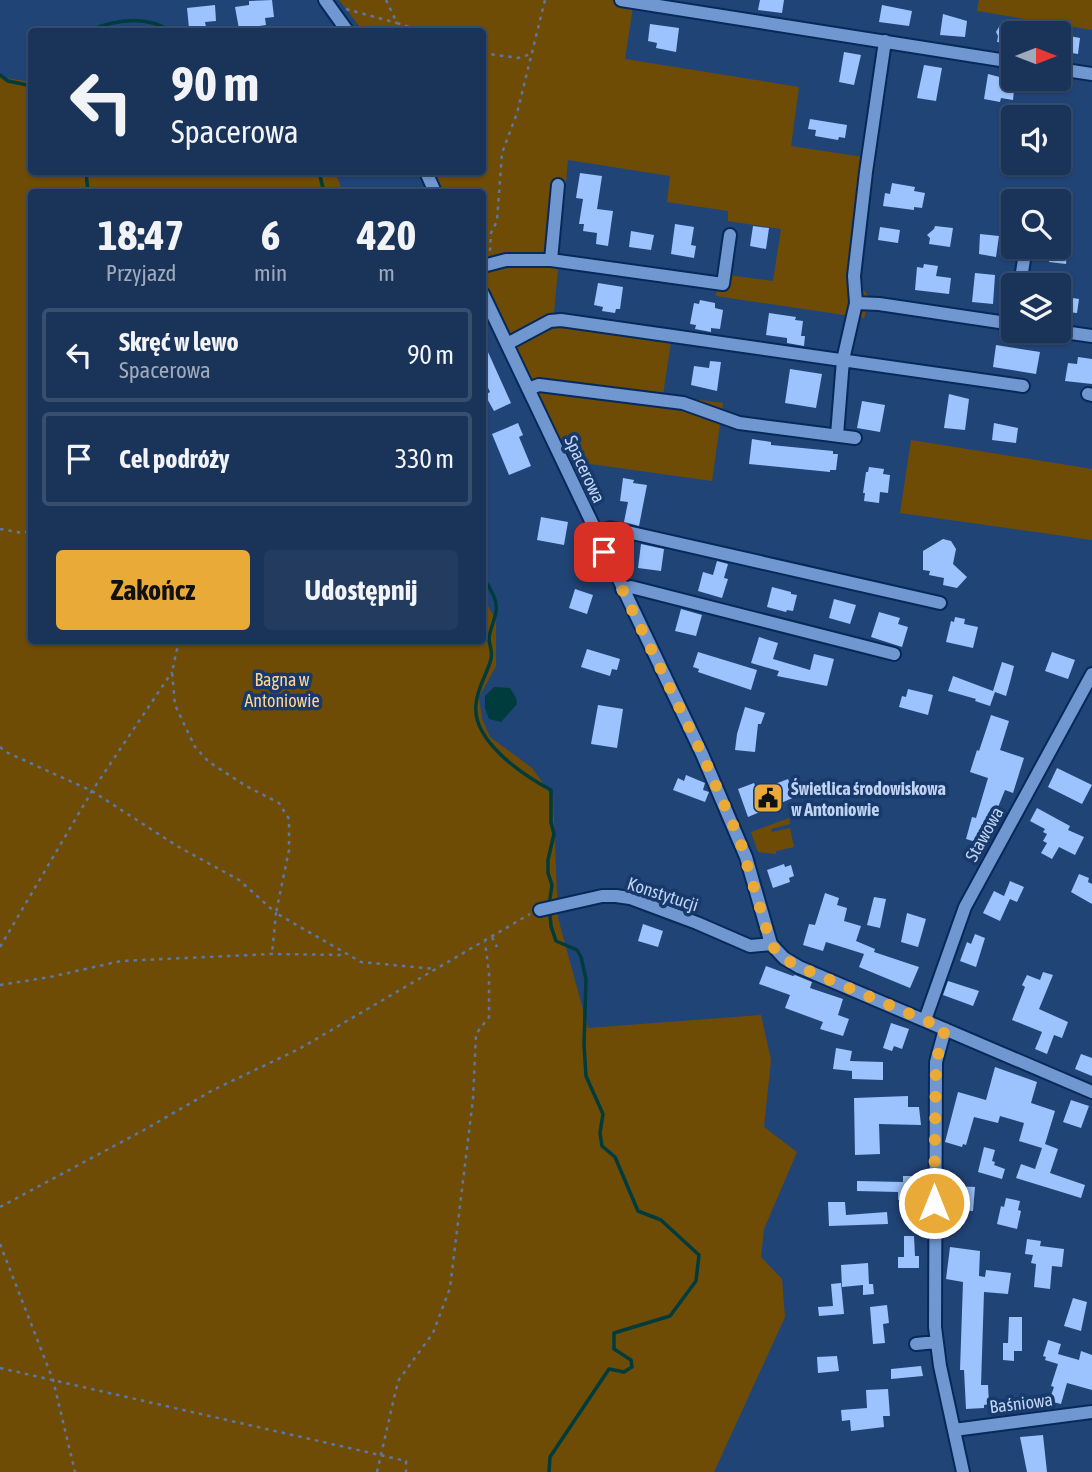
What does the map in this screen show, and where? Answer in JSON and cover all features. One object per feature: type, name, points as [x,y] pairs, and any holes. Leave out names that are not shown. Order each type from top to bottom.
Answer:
[{"type":"street","points":[[621,0],[1001,60]]},
{"type":"street","points":[[326,2],[345,28]]},
{"type":"street","points":[[837,435],[843,360],[856,303],[855,276],[866,172],[885,41]]},
{"type":"street","points":[[1071,71],[1092,74]]},
{"type":"street","points":[[551,260],[558,185]]},
{"type":"street","points":[[486,265],[506,260],[551,260],[723,284],[730,235]]},
{"type":"street","name":"Spacerowa","points":[[486,300],[702,754],[740,841],[771,944]]},
{"type":"street","points":[[856,303],[1001,322]]},
{"type":"street","points":[[507,344],[550,321],[561,320],[1023,386]]},
{"type":"street","points":[[1071,333],[1092,336]]},
{"type":"street","points":[[528,389],[540,385],[683,403],[739,422],[855,438]]},
{"type":"street","points":[[596,533],[610,528],[940,603]]},
{"type":"street","points":[[622,589],[631,587],[894,654]]},
{"type":"street","name":"Stawowa","points":[[925,1020],[965,907],[1092,674]]},
{"type":"street","name":"Konstytucji","points":[[540,910],[602,896],[630,898],[750,946],[771,944]]},
{"type":"street","points":[[771,944],[793,964],[1092,1092]]},
{"type":"street","points":[[945,1029],[937,1051],[935,1068],[934,1310],[936,1342],[963,1472]]},
{"type":"street","points":[[916,1344],[936,1342]]},
{"type":"street","name":"Baśniowa","points":[[954,1430],[1092,1412]]},
{"type":"path","points":[[386,0],[397,23]]},
{"type":"path","points":[[486,261],[491,250],[491,233],[497,221],[502,153],[517,113],[545,0]]},
{"type":"path","points":[[326,2],[413,28]]},
{"type":"path","points":[[486,53],[518,58],[531,54]]},
{"type":"path","points":[[0,528],[23,533],[28,531]]},
{"type":"path","points":[[178,644],[172,672],[175,705],[195,747],[209,762],[279,803],[289,819],[289,850],[276,913],[272,954]]},
{"type":"path","points":[[0,947],[92,791],[172,672]]},
{"type":"path","points":[[0,747],[92,791],[177,846],[239,880],[276,913],[360,962],[437,969]]},
{"type":"path","points":[[0,1206],[144,1130],[213,1090],[299,1049],[525,916],[540,910]]},
{"type":"path","points":[[491,937],[497,947]]},
{"type":"path","points":[[377,1472],[398,1381],[433,1333],[450,1287],[473,1098],[476,1034],[489,1017],[489,973],[484,941]]},
{"type":"path","points":[[0,985],[121,961],[272,954],[348,955]]},
{"type":"path","points":[[0,1244],[53,1380],[75,1472]]},
{"type":"path","points":[[0,1368],[406,1461],[406,1472]]},
{"type":"green space","points":[[339,0],[634,0],[625,59],[799,87],[791,146],[876,159],[859,284],[870,298],[864,318],[716,296],[719,274],[773,281],[781,229],[728,221],[728,211],[667,202],[670,176],[568,160],[553,323],[671,342],[663,395],[723,403],[712,481],[569,461],[486,286],[486,189],[440,189],[434,175],[486,175],[486,28],[361,28]]},
{"type":"green space","points":[[979,0],[1092,0],[1092,30],[1071,27],[1071,21],[1038,21],[977,11]]},
{"type":"green space","name":"Bagna w Antoniowie","points":[[0,77],[28,82],[28,175],[336,175],[342,189],[28,189],[28,644],[486,644],[486,602],[496,620],[496,666],[479,697],[482,719],[490,737],[532,768],[553,797],[558,918],[588,1028],[761,1015],[771,1060],[764,1127],[797,1152],[764,1229],[761,1257],[782,1279],[785,1317],[714,1472],[0,1472]]},
{"type":"green space","points":[[911,440],[1092,469],[1092,540],[900,513]]},
{"type":"green space","points":[[789,818],[790,824],[771,829],[772,832],[790,828],[794,847],[776,851],[776,854],[758,852],[751,832]]},
{"type":"shaded area","points":[[494,687],[510,688],[516,698],[517,704],[501,722],[489,719],[485,708],[485,696]]},
{"type":"building","points":[[272,0],[274,17],[265,18],[266,25],[239,28],[235,7],[249,5],[249,1]]},
{"type":"building","points":[[760,0],[784,0],[782,13],[758,10]]},
{"type":"building","points":[[215,5],[216,21],[205,22],[206,27],[189,28],[187,8]]},
{"type":"building","points":[[882,5],[912,11],[909,26],[879,22]]},
{"type":"building","points":[[943,14],[967,21],[965,37],[940,35]]},
{"type":"building","points":[[650,24],[679,28],[676,52],[656,48],[657,43],[648,41]]},
{"type":"building","points":[[1001,25],[1001,42],[997,42],[996,32]]},
{"type":"building","points":[[1071,36],[1080,38],[1078,54],[1071,53]]},
{"type":"building","points":[[844,52],[861,55],[854,85],[839,82]]},
{"type":"building","points":[[924,65],[942,68],[936,101],[917,98]]},
{"type":"building","points":[[988,74],[1001,77],[1001,91],[1014,91],[1013,100],[1001,98],[1000,102],[984,99]]},
{"type":"building","points":[[810,119],[847,125],[845,138],[839,137],[838,140],[815,136],[816,130],[808,129]]},
{"type":"building","points":[[580,173],[602,176],[597,209],[613,211],[608,246],[596,244],[597,233],[583,231],[584,224],[579,224],[583,199],[576,198]]},
{"type":"building","points":[[892,183],[915,187],[914,191],[925,193],[922,208],[914,207],[914,210],[883,206],[885,193],[890,194]]},
{"type":"building","points":[[675,224],[694,227],[691,245],[696,246],[694,258],[671,254]]},
{"type":"building","points":[[753,226],[769,228],[766,249],[750,246]]},
{"type":"building","points":[[935,226],[953,228],[950,247],[929,244],[930,238],[927,235]]},
{"type":"building","points":[[880,227],[900,230],[898,243],[878,240]]},
{"type":"building","points":[[631,231],[654,235],[651,250],[629,247]]},
{"type":"building","points":[[980,234],[999,236],[996,257],[979,254]]},
{"type":"building","points":[[1049,259],[1066,259],[1066,264],[1049,262]]},
{"type":"building","points":[[924,264],[938,266],[936,276],[951,278],[949,294],[915,290],[917,267],[923,268]]},
{"type":"building","points":[[975,273],[995,275],[993,304],[972,302]]},
{"type":"building","points":[[598,283],[623,287],[620,309],[616,309],[615,313],[602,311],[603,307],[594,305]]},
{"type":"building","points":[[1071,298],[1079,299],[1077,313],[1071,312]]},
{"type":"building","points":[[700,300],[715,303],[715,308],[723,310],[720,329],[711,328],[711,332],[695,329],[696,325],[690,324],[694,303],[699,304]]},
{"type":"building","points":[[769,313],[796,317],[795,320],[803,321],[801,336],[805,336],[804,346],[787,343],[787,338],[766,335]]},
{"type":"building","points":[[996,345],[1040,352],[1036,374],[993,367]]},
{"type":"building","points":[[486,348],[511,403],[494,411],[486,397],[490,392],[486,383]]},
{"type":"building","points":[[1078,357],[1092,359],[1092,384],[1065,381],[1068,363],[1077,364]]},
{"type":"building","points":[[710,361],[721,362],[717,391],[691,385],[694,366],[709,368]]},
{"type":"building","points":[[790,369],[822,374],[816,408],[785,403]]},
{"type":"building","points":[[949,394],[969,399],[965,430],[944,428]]},
{"type":"building","points":[[862,401],[885,405],[880,432],[857,428]]},
{"type":"building","points":[[518,423],[523,435],[519,437],[531,466],[509,475],[492,434]]},
{"type":"building","points":[[994,423],[1018,428],[1016,443],[992,440]]},
{"type":"building","points":[[752,439],[771,442],[771,445],[833,451],[833,454],[838,454],[836,470],[830,472],[749,464]]},
{"type":"building","points":[[869,467],[884,469],[883,474],[890,475],[888,493],[880,492],[879,503],[864,501],[866,472]]},
{"type":"building","points":[[623,478],[647,485],[639,526],[624,522],[628,502],[620,501]]},
{"type":"building","points":[[541,517],[568,522],[564,545],[537,540]]},
{"type":"building","points":[[943,539],[951,541],[956,549],[953,564],[967,577],[957,588],[943,585],[944,578],[929,575],[930,571],[923,570],[923,551]]},
{"type":"building","points":[[641,544],[664,549],[661,571],[638,568]]},
{"type":"building","points":[[717,561],[728,564],[724,578],[728,579],[722,598],[698,591],[703,572],[713,575]]},
{"type":"building","points":[[772,587],[797,595],[793,611],[767,607]]},
{"type":"building","points":[[575,589],[593,595],[587,614],[569,608]]},
{"type":"building","points":[[834,599],[856,605],[850,624],[829,618]]},
{"type":"building","points":[[681,609],[702,615],[696,636],[675,631]]},
{"type":"building","points":[[879,612],[900,618],[898,624],[908,627],[902,647],[871,637]]},
{"type":"building","points":[[955,617],[965,619],[964,624],[978,627],[973,648],[946,642],[951,621],[954,622]]},
{"type":"building","points":[[759,637],[778,643],[773,659],[810,670],[814,654],[834,659],[827,686],[777,676],[779,671],[751,663]]},
{"type":"building","points":[[587,649],[620,659],[617,670],[612,669],[610,676],[581,667]]},
{"type":"building","points":[[698,652],[757,670],[751,690],[698,672],[699,669],[693,667]]},
{"type":"building","points":[[1052,652],[1075,660],[1068,679],[1045,671]]},
{"type":"building","points":[[1002,662],[1014,666],[1010,682],[1006,696],[995,692],[990,706],[948,691],[953,676],[993,691]]},
{"type":"building","points":[[908,689],[933,695],[928,715],[899,707],[902,696],[906,697]]},
{"type":"building","points":[[598,705],[623,709],[617,748],[591,744]]},
{"type":"building","points":[[745,707],[765,713],[761,724],[758,724],[755,752],[735,750]]},
{"type":"building","points":[[991,715],[1009,721],[1000,750],[1024,758],[1013,793],[1005,790],[983,844],[966,839],[972,817],[976,818],[988,778],[970,772]]},
{"type":"building","points":[[1057,768],[1092,785],[1082,804],[1048,787]]},
{"type":"building","points":[[686,775],[705,783],[703,790],[709,792],[705,802],[673,790],[678,778],[684,781]]},
{"type":"building","name":"Świetlica środowiskowa w Antoniowie","points":[[788,779],[795,797],[748,817],[738,789],[754,783],[757,791]]},
{"type":"building","points":[[1037,808],[1070,826],[1068,830],[1084,837],[1075,855],[1059,847],[1052,859],[1041,853],[1047,843],[1043,841],[1047,834],[1043,832],[1045,829],[1030,821]]},
{"type":"building","points":[[784,864],[785,867],[791,865],[794,876],[789,878],[790,882],[773,888],[767,870]]},
{"type":"building","points":[[1079,874],[1089,878],[1088,882],[1092,884],[1092,904],[1071,892]]},
{"type":"building","points":[[1010,881],[1024,887],[1017,902],[1010,899],[1000,921],[983,913],[994,891],[1004,896]]},
{"type":"building","points":[[825,893],[839,898],[837,905],[847,908],[844,921],[861,926],[856,941],[875,949],[874,952],[919,967],[910,988],[859,967],[864,954],[826,942],[823,951],[803,945],[809,924],[815,925]]},
{"type":"building","points":[[874,897],[886,899],[880,928],[867,925]]},
{"type":"building","points":[[907,913],[926,919],[918,947],[901,942]]},
{"type":"building","points":[[643,924],[663,931],[658,947],[638,941]]},
{"type":"building","points":[[975,934],[985,938],[976,967],[960,961],[967,942],[971,944]]},
{"type":"building","points":[[766,966],[812,982],[810,988],[843,999],[838,1015],[849,1019],[843,1036],[820,1029],[823,1022],[785,1008],[790,995],[759,984]]},
{"type":"building","points":[[1043,972],[1053,975],[1039,1009],[1068,1022],[1062,1038],[1054,1035],[1047,1054],[1035,1049],[1042,1032],[1012,1020],[1027,975],[1040,980]]},
{"type":"building","points":[[948,981],[979,991],[973,1006],[943,995]]},
{"type":"building","points":[[891,1023],[909,1029],[902,1049],[894,1046],[892,1051],[883,1048]]},
{"type":"building","points":[[836,1048],[852,1051],[850,1061],[883,1062],[883,1080],[852,1079],[852,1071],[833,1069]]},
{"type":"building","points":[[1081,1054],[1092,1058],[1092,1076],[1075,1069]]},
{"type":"building","points":[[995,1067],[1037,1082],[1031,1103],[1055,1111],[1045,1144],[1058,1149],[1050,1173],[1085,1185],[1081,1198],[1016,1178],[1021,1164],[1035,1169],[1042,1148],[1019,1141],[1024,1123],[1000,1116],[998,1123],[974,1117],[966,1145],[963,1144],[962,1147],[945,1142],[958,1092],[986,1100]]},
{"type":"building","points":[[908,1096],[908,1107],[919,1107],[921,1125],[879,1124],[880,1154],[855,1155],[854,1098]]},
{"type":"building","points":[[1071,1100],[1089,1106],[1081,1128],[1063,1122]]},
{"type":"building","points":[[984,1147],[995,1150],[992,1161],[995,1162],[994,1165],[1005,1169],[1002,1179],[978,1172]]},
{"type":"building","points":[[903,1176],[916,1176],[916,1182],[921,1182],[921,1201],[898,1200],[898,1192],[857,1191],[857,1181],[903,1182]]},
{"type":"building","points":[[955,1186],[975,1187],[973,1211],[954,1210]]},
{"type":"building","points":[[1006,1198],[1020,1201],[1017,1229],[997,1224],[1001,1206],[1004,1207]]},
{"type":"building","points":[[828,1202],[845,1202],[846,1215],[887,1212],[888,1224],[829,1226]]},
{"type":"building","points":[[904,1236],[914,1236],[919,1268],[898,1268],[898,1257],[904,1257]]},
{"type":"building","points":[[1027,1239],[1041,1241],[1040,1246],[1064,1249],[1062,1267],[1052,1266],[1050,1289],[1034,1287],[1036,1264],[1031,1263],[1033,1255],[1025,1254]]},
{"type":"building","points":[[950,1247],[980,1251],[979,1276],[985,1277],[986,1270],[1011,1273],[1008,1294],[984,1292],[981,1385],[988,1385],[989,1404],[984,1405],[984,1408],[966,1409],[964,1370],[960,1370],[963,1282],[946,1279]]},
{"type":"building","points":[[868,1263],[869,1284],[873,1284],[874,1294],[863,1295],[863,1285],[842,1287],[841,1265]]},
{"type":"building","points":[[841,1283],[844,1314],[819,1316],[818,1307],[833,1306],[831,1284]]},
{"type":"building","points":[[1073,1298],[1087,1302],[1081,1331],[1064,1326]]},
{"type":"building","points":[[887,1305],[889,1323],[883,1324],[885,1343],[873,1344],[870,1307]]},
{"type":"building","points":[[1009,1317],[1022,1317],[1022,1351],[1014,1351],[1014,1361],[1003,1360],[1003,1343],[1008,1343]]},
{"type":"building","points":[[1048,1340],[1061,1344],[1058,1354],[1079,1360],[1081,1351],[1092,1355],[1092,1390],[1067,1383],[1061,1404],[1049,1401],[1058,1364],[1045,1360],[1046,1357],[1043,1356]]},
{"type":"building","points":[[837,1356],[839,1371],[818,1373],[817,1357]]},
{"type":"building","points":[[921,1366],[923,1376],[891,1379],[891,1369]]},
{"type":"building","points":[[888,1389],[890,1416],[883,1416],[884,1427],[851,1431],[850,1420],[842,1421],[841,1410],[867,1408],[866,1390]]},
{"type":"building","points":[[1043,1435],[1047,1472],[1027,1472],[1020,1437]]},
{"type":"waterway","points":[[96,28],[129,20],[151,22],[165,28]]},
{"type":"waterway","points":[[0,75],[8,81],[28,85]]},
{"type":"waterway","points":[[86,175],[88,189]]},
{"type":"waterway","points":[[320,175],[323,189]]},
{"type":"waterway","points":[[486,582],[496,607],[489,638],[491,659],[477,699],[477,718],[482,731],[502,755],[551,790],[551,822],[554,834],[548,860],[552,885],[549,905],[551,926],[556,941],[577,950],[581,957],[586,979],[586,1076],[603,1114],[600,1133],[602,1146],[615,1157],[638,1211],[661,1220],[699,1255],[696,1281],[670,1316],[614,1333],[614,1349],[631,1360],[632,1367],[624,1372],[609,1369],[550,1457],[549,1472]]},
{"type":"place","name":"Świetlica środowiskowa w Antoniowie","points":[[768,798]]},
{"type":"route","points":[[604,552],[702,754],[740,841],[771,944],[793,964],[945,1029],[936,1062],[934,1203]]}]
